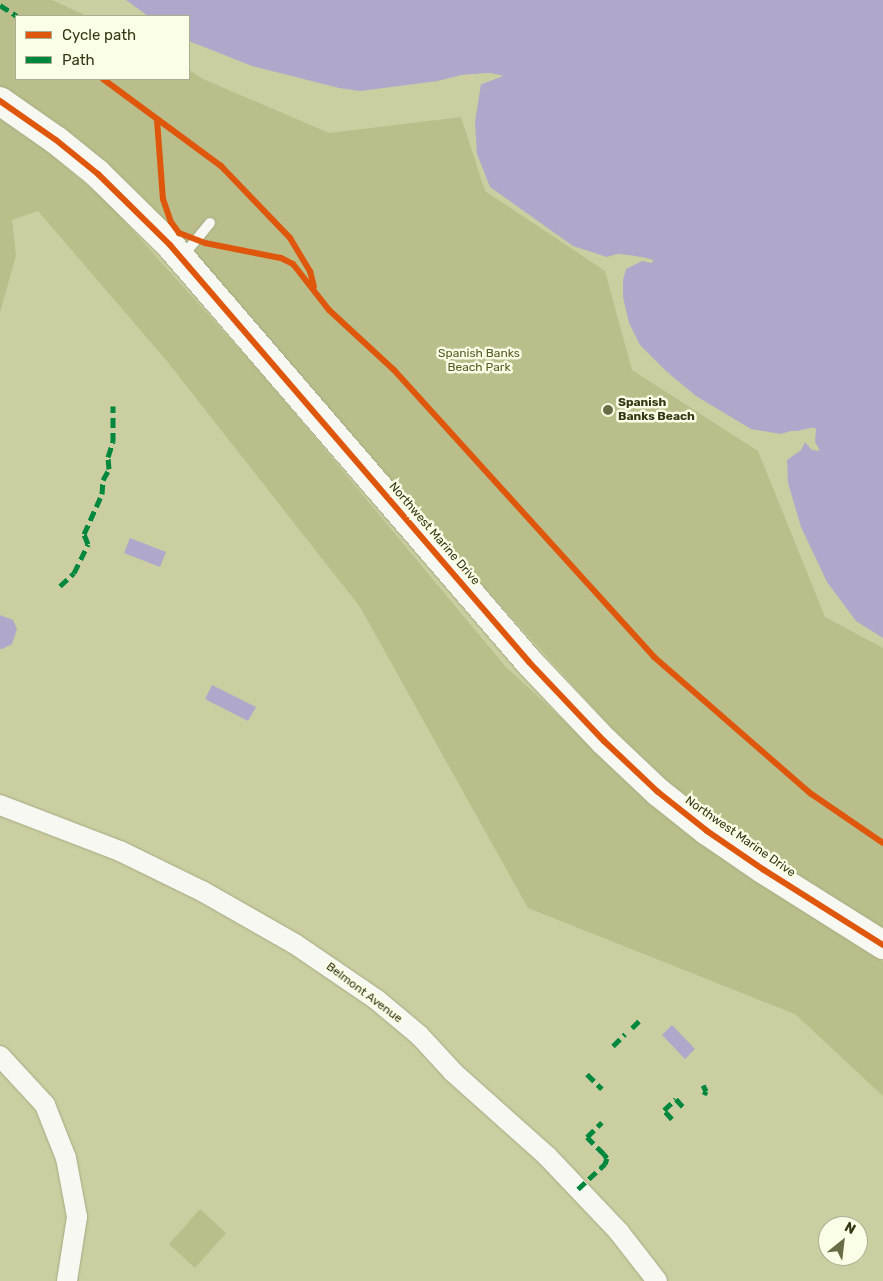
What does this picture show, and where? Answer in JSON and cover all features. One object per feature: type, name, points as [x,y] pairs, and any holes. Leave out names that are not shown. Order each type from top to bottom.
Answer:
[{"type":"street","name":"Northwest Marine Drive","points":[[0,101],[56,140],[98,174],[182,258],[529,662],[604,741],[658,792],[707,830],[764,870],[883,945]]},
{"type":"street","name":"Belmont Avenue","points":[[0,805],[120,851],[202,891],[295,944],[377,1000],[419,1035],[453,1072],[547,1156],[619,1232],[657,1281]]},
{"type":"street","points":[[0,1056],[45,1105],[66,1158],[77,1217],[67,1281]]},
{"type":"lane","points":[[182,258],[210,224]]},
{"type":"green space","name":"Spanish Banks Beach Park","points":[[0,0],[52,0],[85,15],[15,15],[15,80],[190,80],[190,71],[203,79],[329,133],[461,117],[485,191],[605,271],[632,370],[758,451],[825,617],[883,648],[883,935],[704,818],[623,741],[419,515],[0,88]]},
{"type":"green space","points":[[0,116],[45,149],[108,203],[266,379],[506,667],[687,834],[883,962],[883,1096],[795,1014],[528,908],[360,607],[166,360],[38,211],[12,220],[16,255],[0,313]]},
{"type":"green space","points":[[200,1209],[226,1233],[195,1268],[169,1244]]},
{"type":"shaded area","points":[[126,0],[883,0],[883,638],[856,621],[827,582],[801,527],[788,483],[787,460],[801,450],[808,436],[803,431],[791,431],[781,434],[751,429],[696,396],[666,371],[640,345],[629,323],[623,297],[623,280],[626,269],[642,261],[636,256],[617,254],[607,257],[573,246],[490,187],[477,154],[475,122],[481,84],[503,76],[490,73],[462,75],[438,81],[360,91],[339,88],[252,66],[190,41],[190,15],[147,15]]},
{"type":"shaded area","points":[[130,538],[166,552],[160,567],[124,553]]},
{"type":"shaded area","points":[[0,615],[13,620],[17,629],[12,644],[2,649],[0,649]]},
{"type":"shaded area","points":[[212,685],[256,707],[248,721],[205,699]]},
{"type":"shaded area","points":[[672,1025],[695,1049],[685,1059],[662,1035]]},
{"type":"pier","points":[[490,73],[503,76],[479,85],[480,82],[499,76],[462,78],[436,84],[438,81],[462,75]]},
{"type":"pier","points":[[617,254],[654,260],[651,263],[643,261],[629,264],[637,260],[617,257],[606,260]]},
{"type":"pier","points":[[815,428],[816,430],[815,442],[820,451],[812,450],[803,440],[805,436],[802,433],[776,436]]},
{"type":"marked path","points":[[0,5],[15,15]]},
{"type":"marked path","points":[[60,586],[74,573],[88,544],[84,534],[102,494],[103,480],[109,469],[108,457],[113,442],[113,406]]},
{"type":"marked path","points":[[632,1028],[641,1019]]},
{"type":"marked path","points":[[613,1046],[625,1034]]},
{"type":"marked path","points":[[587,1074],[602,1089]]},
{"type":"marked path","points":[[703,1085],[706,1091],[704,1095]]},
{"type":"marked path","points":[[672,1119],[664,1110],[676,1099],[685,1109]]},
{"type":"marked path","points":[[578,1189],[605,1164],[607,1158],[587,1137],[602,1122]]},
{"type":"cycle path","points":[[104,80],[221,166],[290,238],[310,271],[314,287]]},
{"type":"cycle path","points":[[0,101],[56,140],[98,174],[170,245],[529,662],[604,741],[658,792],[707,831],[764,870],[883,945]]},
{"type":"cycle path","points":[[157,120],[163,199],[171,222],[179,233],[205,243],[281,258],[293,264],[329,310],[394,370],[654,657],[810,793],[883,843]]},
{"type":"place","name":"Spanish Banks Beach","points":[[608,410]]}]
